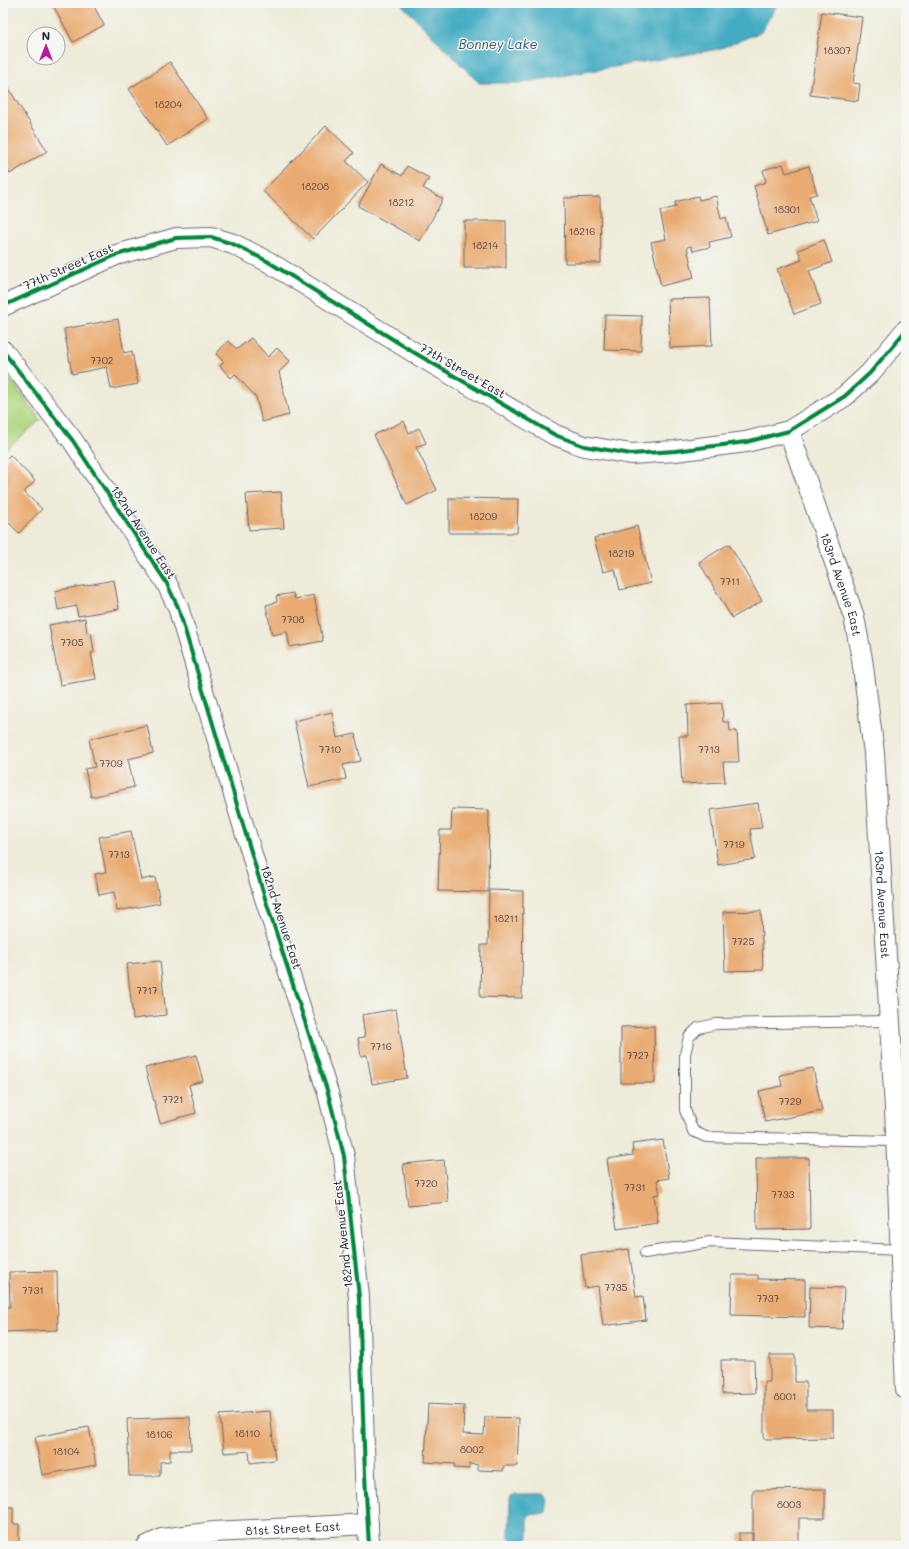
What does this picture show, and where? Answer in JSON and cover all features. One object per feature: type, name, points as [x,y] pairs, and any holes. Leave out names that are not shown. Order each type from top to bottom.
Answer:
[{"type":"street","name":"77th Street East","points":[[3,306],[116,255],[176,238],[211,237],[233,244],[267,261],[415,353],[555,435],[584,446],[632,454],[676,451],[746,442],[789,431],[845,396],[870,373],[906,330]]},
{"type":"street","name":"182nd Avenue East","points":[[3,351],[73,441],[166,582],[178,607],[264,895],[328,1093],[344,1156],[359,1297],[369,1546]]},
{"type":"street","name":"183rd Avenue East","points":[[789,431],[854,618],[862,659],[874,753],[890,1021],[906,1389]]},
{"type":"street","name":"81st Street East","points":[[147,1546],[162,1539],[214,1532],[368,1524]]},
{"type":"lane","points":[[890,1021],[716,1024],[698,1028],[688,1037],[685,1054],[685,1110],[693,1131],[706,1137],[896,1141]]},
{"type":"lane","points":[[645,1253],[710,1242],[901,1250]]},
{"type":"green space","points":[[3,369],[40,420],[3,452]]},
{"type":"water","name":"Bonney Lake","points":[[400,3],[778,3],[761,32],[719,49],[520,83],[479,83]]},
{"type":"water","points":[[546,1494],[549,1499],[547,1513],[528,1515],[528,1537],[525,1541],[512,1541],[509,1538],[510,1499],[511,1495]]},
{"type":"building","points":[[52,3],[92,3],[104,25],[73,42],[66,29],[66,26],[64,26]]},
{"type":"building","points":[[822,12],[862,17],[853,83],[860,84],[858,101],[810,95]]},
{"type":"building","points":[[170,62],[208,119],[167,146],[129,89]]},
{"type":"building","points":[[3,79],[47,151],[10,174],[3,163]]},
{"type":"building","points":[[326,126],[354,153],[346,161],[368,182],[313,239],[263,191]]},
{"type":"building","points":[[381,164],[402,176],[407,166],[429,178],[423,188],[443,199],[420,241],[358,206]]},
{"type":"building","points":[[783,164],[786,173],[809,166],[817,194],[809,196],[817,221],[768,235],[754,186],[766,182],[763,170]]},
{"type":"building","points":[[698,196],[699,200],[716,196],[721,219],[726,217],[731,237],[709,242],[710,247],[693,251],[691,246],[687,247],[694,278],[661,286],[651,242],[666,239],[660,211],[676,207],[675,202]]},
{"type":"building","points":[[600,197],[601,263],[565,263],[564,198]]},
{"type":"building","points":[[464,221],[506,221],[506,268],[464,268]]},
{"type":"building","points":[[824,240],[832,262],[809,271],[821,304],[794,314],[777,269],[802,260],[798,250]]},
{"type":"building","points":[[710,298],[712,346],[670,348],[668,299]]},
{"type":"building","points":[[605,315],[642,316],[641,351],[604,350]]},
{"type":"building","points":[[118,319],[124,353],[132,351],[138,384],[111,389],[107,367],[72,374],[64,329]]},
{"type":"building","points":[[251,338],[268,357],[277,348],[290,361],[279,372],[289,415],[262,422],[256,397],[235,374],[231,378],[220,366],[224,362],[216,354],[228,341],[237,349]]},
{"type":"building","points":[[404,421],[409,433],[419,428],[426,443],[416,447],[437,490],[407,505],[374,435]]},
{"type":"building","points":[[10,455],[35,481],[24,492],[42,509],[19,533],[3,517],[3,462]]},
{"type":"building","points":[[281,492],[284,528],[249,530],[246,494]]},
{"type":"building","points":[[449,498],[518,499],[517,533],[449,533]]},
{"type":"building","points":[[637,526],[651,583],[620,590],[615,569],[603,572],[594,538]]},
{"type":"building","points":[[729,544],[762,601],[732,618],[699,562]]},
{"type":"building","points":[[114,580],[119,609],[78,616],[76,606],[58,610],[55,591]]},
{"type":"building","points":[[293,593],[295,599],[314,595],[323,641],[290,647],[287,632],[272,635],[266,605],[277,602],[276,596]]},
{"type":"building","points":[[85,618],[87,633],[91,632],[94,652],[91,653],[96,679],[60,685],[49,625]]},
{"type":"building","points":[[722,703],[723,722],[729,722],[730,731],[737,731],[739,762],[723,762],[725,782],[682,784],[679,736],[688,736],[687,705]]},
{"type":"building","points":[[332,712],[337,738],[355,734],[361,761],[343,765],[346,779],[309,787],[294,721]]},
{"type":"building","points":[[147,725],[153,753],[128,759],[134,787],[91,797],[85,769],[95,767],[89,739]]},
{"type":"building","points":[[758,803],[762,828],[750,829],[755,859],[718,865],[710,810]]},
{"type":"building","points":[[452,809],[489,810],[488,892],[438,891],[440,830],[451,830]]},
{"type":"building","points":[[131,831],[141,880],[155,877],[160,903],[117,911],[114,892],[99,895],[95,874],[106,872],[99,837]]},
{"type":"building","points":[[489,890],[523,891],[522,998],[480,997],[481,945],[488,945]]},
{"type":"building","points":[[761,911],[763,970],[725,971],[723,912]]},
{"type":"building","points":[[160,961],[166,1015],[133,1019],[127,964]]},
{"type":"building","points":[[396,1009],[407,1078],[372,1084],[367,1055],[361,1056],[358,1038],[365,1037],[362,1015]]},
{"type":"building","points":[[654,1026],[655,1083],[621,1083],[621,1027]]},
{"type":"building","points":[[196,1055],[203,1081],[189,1085],[196,1113],[160,1123],[145,1068]]},
{"type":"building","points":[[813,1068],[822,1111],[765,1122],[759,1091],[782,1086],[780,1075]]},
{"type":"building","points":[[663,1140],[669,1178],[657,1180],[660,1194],[654,1195],[658,1223],[617,1229],[607,1159],[633,1155],[632,1144]]},
{"type":"building","points":[[756,1158],[809,1158],[810,1229],[757,1230]]},
{"type":"building","points":[[444,1160],[448,1202],[408,1206],[403,1164]]},
{"type":"building","points":[[629,1249],[636,1297],[643,1296],[646,1320],[603,1326],[598,1286],[585,1288],[581,1255]]},
{"type":"building","points":[[57,1271],[58,1330],[3,1332],[3,1307],[10,1307],[9,1272]]},
{"type":"building","points":[[732,1275],[758,1275],[758,1279],[805,1280],[805,1317],[731,1315]]},
{"type":"building","points":[[810,1287],[844,1288],[842,1329],[809,1328]]},
{"type":"building","points":[[770,1355],[795,1355],[795,1382],[806,1382],[806,1410],[833,1410],[833,1438],[764,1439],[764,1382],[770,1382]]},
{"type":"building","points":[[721,1360],[754,1360],[755,1393],[722,1394]]},
{"type":"building","points":[[428,1404],[464,1406],[463,1434],[484,1435],[485,1417],[519,1418],[517,1466],[504,1466],[503,1471],[478,1470],[478,1465],[469,1464],[469,1469],[454,1468],[455,1464],[425,1462]]},
{"type":"building","points":[[270,1411],[275,1460],[250,1463],[249,1451],[224,1453],[220,1415]]},
{"type":"building","points":[[190,1417],[191,1450],[170,1450],[170,1461],[160,1462],[160,1476],[129,1476],[127,1419]]},
{"type":"building","points":[[89,1427],[96,1465],[42,1475],[35,1437]]},
{"type":"building","points":[[825,1489],[825,1518],[799,1518],[799,1546],[753,1546],[753,1490]]},
{"type":"building","points":[[3,1507],[13,1507],[13,1524],[19,1524],[19,1546],[3,1546]]},
{"type":"building","points":[[739,1533],[752,1533],[752,1546],[739,1546]]},
{"type":"cycle path","points":[[3,306],[116,255],[176,238],[211,237],[233,244],[267,261],[415,353],[555,435],[584,446],[631,454],[675,451],[746,442],[789,431],[845,396],[870,373],[906,330]]},
{"type":"cycle path","points":[[3,351],[73,441],[166,582],[178,607],[264,895],[328,1093],[344,1156],[359,1297],[369,1546]]}]
